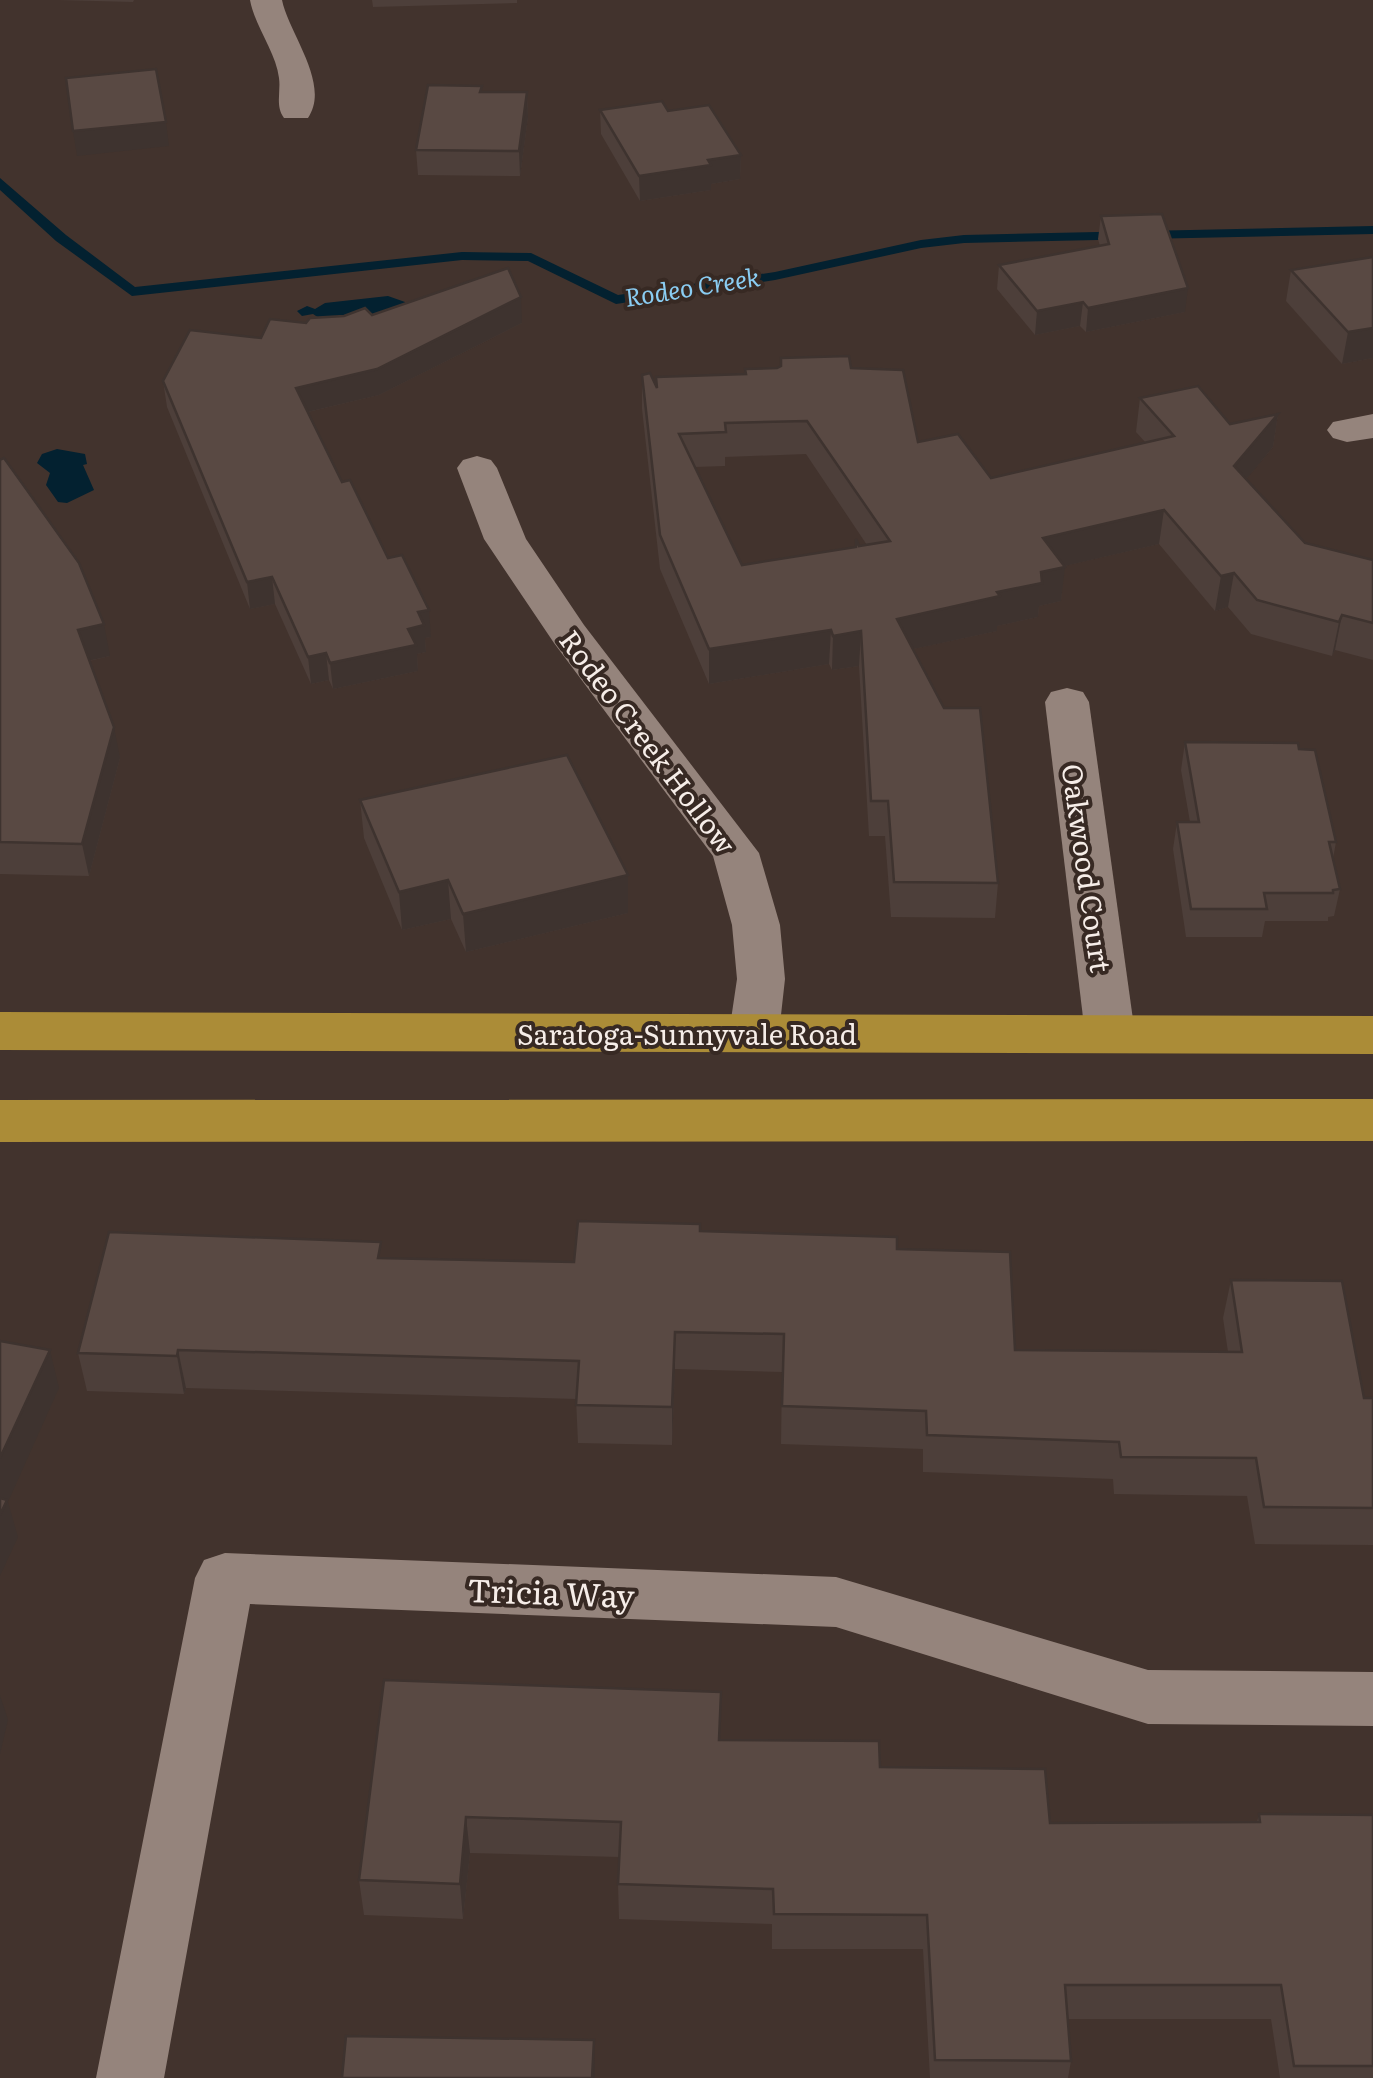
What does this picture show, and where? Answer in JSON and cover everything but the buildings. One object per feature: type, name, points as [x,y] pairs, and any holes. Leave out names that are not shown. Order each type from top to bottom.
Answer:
[{"type":"main road","name":"Saratoga-Sunnyvale Road","points":[[0,1031],[1373,1035]]},
{"type":"main road","points":[[0,1121],[1373,1120]]},
{"type":"street","points":[[266,0],[270,19],[296,74],[296,112]]},
{"type":"street","name":"Rodeo Creek Hollow","points":[[477,468],[505,539],[569,634],[736,853],[756,925],[760,979],[754,1032]]},
{"type":"street","name":"Oakwood Court","points":[[1067,702],[1110,1034]]},
{"type":"street","name":"Tricia Way","points":[[130,2078],[224,1578],[836,1602],[1148,1697],[1373,1699]]},
{"type":"water","points":[[388,296],[405,302],[408,307],[402,316],[319,318],[313,314],[302,316],[297,311],[307,306],[315,309],[325,303]]},
{"type":"water","points":[[57,449],[85,454],[87,464],[83,465],[94,490],[67,503],[58,502],[46,485],[50,473],[37,463],[42,454]]},
{"type":"waterway","name":"Rodeo Creek","points":[[0,182],[61,238],[132,292],[462,256],[531,257],[616,300],[775,276],[921,244],[964,239],[1373,230]]}]
